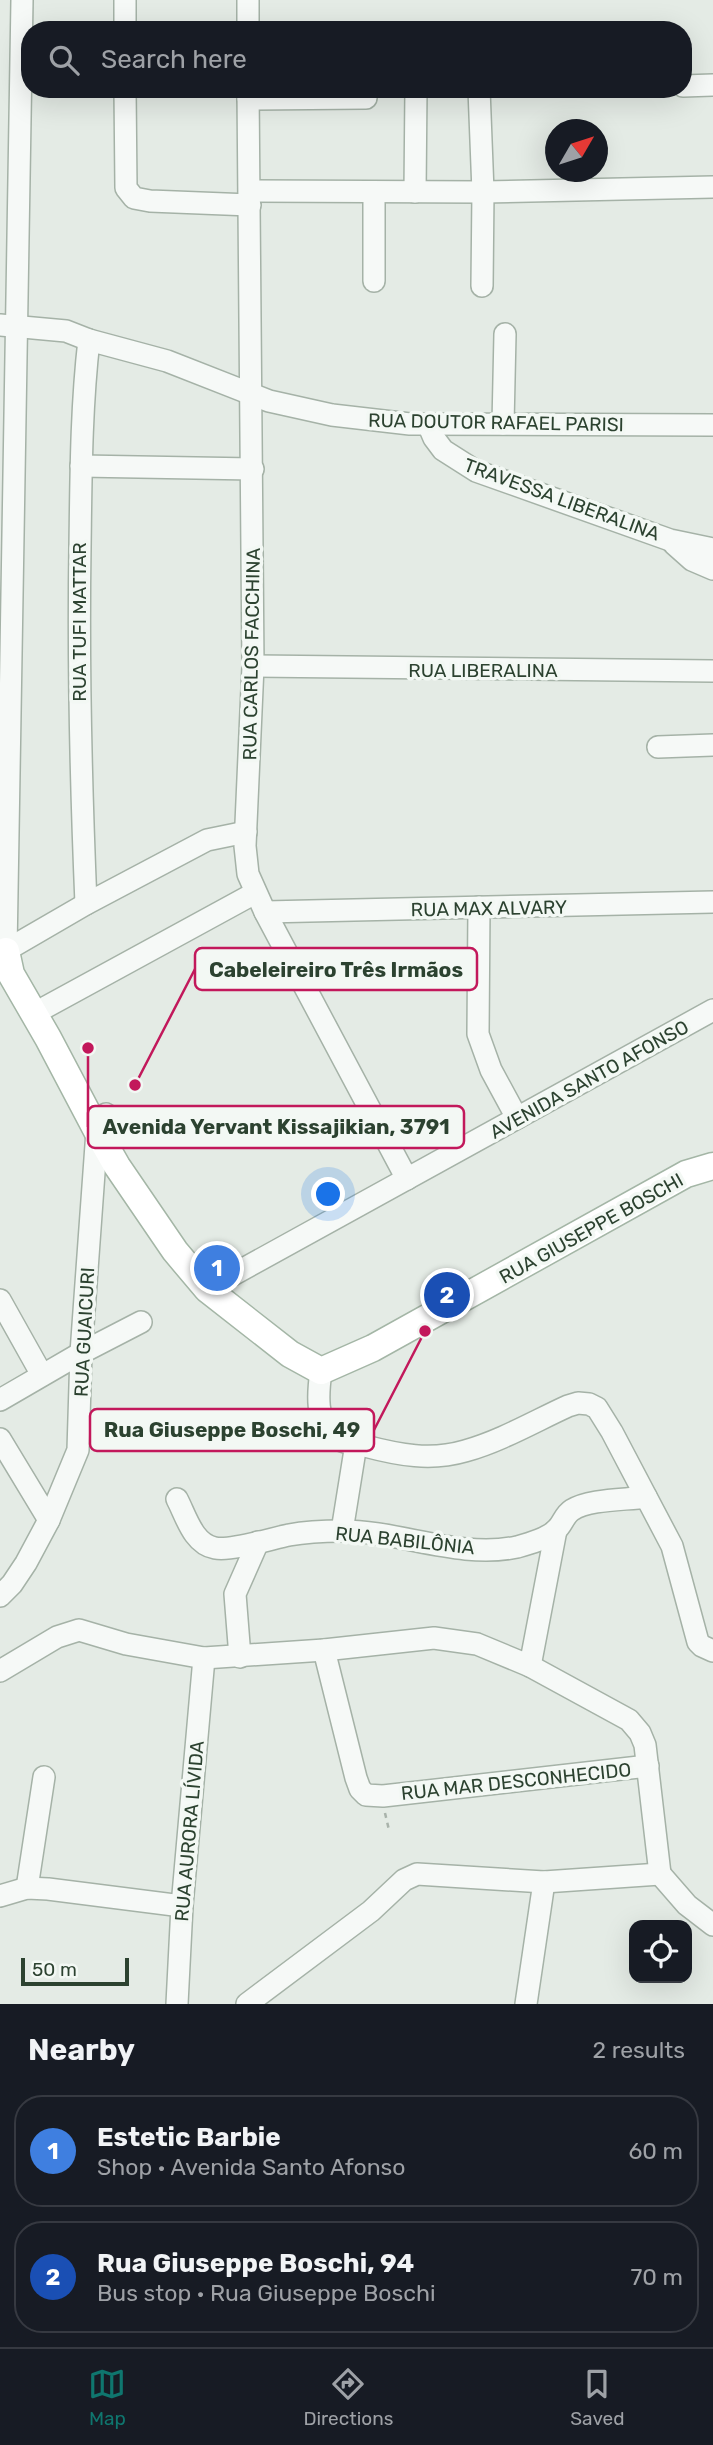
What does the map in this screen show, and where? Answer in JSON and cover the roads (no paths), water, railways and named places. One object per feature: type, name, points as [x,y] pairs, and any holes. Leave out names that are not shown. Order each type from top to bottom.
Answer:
[{"type":"main road","points":[[2,948],[22,966],[46,1007],[102,1123],[117,1166],[175,1251],[207,1289],[290,1354],[321,1371]]},
{"type":"main road","points":[[2,948],[11,974],[102,1123]]},
{"type":"main road","name":"RUA GIUSEPPE BOSCHI","points":[[321,1371],[373,1348],[686,1174],[713,1166]]},
{"type":"street","points":[[22,0],[10,64],[2,948],[207,840],[246,832]]},
{"type":"street","points":[[125,0],[125,21]]},
{"type":"street","points":[[248,0],[248,21]]},
{"type":"street","points":[[692,86],[713,85]]},
{"type":"street","points":[[125,98],[126,188],[138,200],[713,187]]},
{"type":"street","name":"RUA CARLOS FACCHINA","points":[[248,98],[253,666],[246,832],[248,874],[260,902],[407,1179]]},
{"type":"street","points":[[415,192],[416,98]]},
{"type":"street","points":[[479,98],[483,192],[482,286]]},
{"type":"street","points":[[373,193],[374,281]]},
{"type":"street","name":"RUA DOUTOR RAFAEL PARISI","points":[[9,326],[52,328],[167,361],[292,407],[332,415],[429,424],[713,425]]},
{"type":"street","points":[[503,424],[505,334]]},
{"type":"street","name":"RUA TUFI MATTAR","points":[[86,904],[79,724],[81,466],[89,340]]},
{"type":"street","name":"TRAVESSA LIBERALINA","points":[[429,424],[434,439],[443,450],[476,471],[670,540],[713,549]]},
{"type":"street","points":[[81,466],[253,468]]},
{"type":"street","points":[[670,540],[692,560],[713,569]]},
{"type":"street","name":"RUA LIBERALINA","points":[[253,666],[713,671]]},
{"type":"street","points":[[658,747],[713,745]]},
{"type":"street","points":[[46,1007],[260,902]]},
{"type":"street","name":"RUA MAX ALVARY","points":[[260,902],[479,908],[713,902]]},
{"type":"street","points":[[479,908],[478,1034],[491,1070],[517,1118]]},
{"type":"street","name":"AVENIDA SANTO AFONSO","points":[[207,1289],[713,1010]]},
{"type":"street","name":"RUA GUAICURI","points":[[0,1596],[26,1563],[49,1520],[78,1450],[81,1353],[102,1123]]},
{"type":"street","points":[[0,1300],[42,1375]]},
{"type":"street","points":[[0,1401],[81,1353],[141,1322]]},
{"type":"street","points":[[321,1371],[318,1402],[327,1427],[334,1437],[409,1456],[439,1456],[475,1447],[578,1403],[597,1408],[672,1546],[682,1576],[695,1635],[702,1646],[713,1651]]},
{"type":"street","points":[[0,1439],[49,1520]]},
{"type":"street","points":[[342,1531],[356,1444]]},
{"type":"street","name":"RUA BABILÔNIA","points":[[177,1499],[193,1531],[200,1539],[217,1548],[292,1535],[342,1531],[460,1548],[494,1548],[516,1547],[536,1541],[556,1530],[563,1518],[573,1509],[587,1504],[646,1497]]},
{"type":"street","points":[[530,1666],[556,1530]]},
{"type":"street","points":[[240,1657],[234,1594],[251,1543]]},
{"type":"street","points":[[0,1671],[57,1637],[79,1630],[126,1644],[204,1658],[324,1650],[434,1638],[477,1644],[530,1666],[629,1720],[640,1733],[648,1766],[660,1874],[687,1905],[713,1925]]},
{"type":"street","name":"RUA MAR DESCONHECIDO","points":[[324,1650],[360,1789],[366,1795],[383,1796],[648,1766]]},
{"type":"street","name":"RUA AURORA LÍVIDA","points":[[177,2004],[182,1906],[204,1658]]},
{"type":"street","points":[[27,1888],[44,1777]]},
{"type":"street","points":[[247,2004],[363,1917],[404,1880],[417,1874],[544,1882],[660,1874]]},
{"type":"street","points":[[526,2004],[544,1882]]},
{"type":"street","points":[[0,1896],[27,1888],[182,1906]]},
{"type":"place","name":"Avenida Yervant Kissajikian, 3791","points":[[88,1048]]},
{"type":"place","name":"Cabeleireiro Três Irmãos","points":[[135,1085]]},
{"type":"place","name":"Estetic Barbie","points":[[217,1268]]},
{"type":"place","name":"Rua Giuseppe Boschi, 94","points":[[447,1295]]},
{"type":"place","name":"Rua Giuseppe Boschi, 49","points":[[425,1331]]}]
